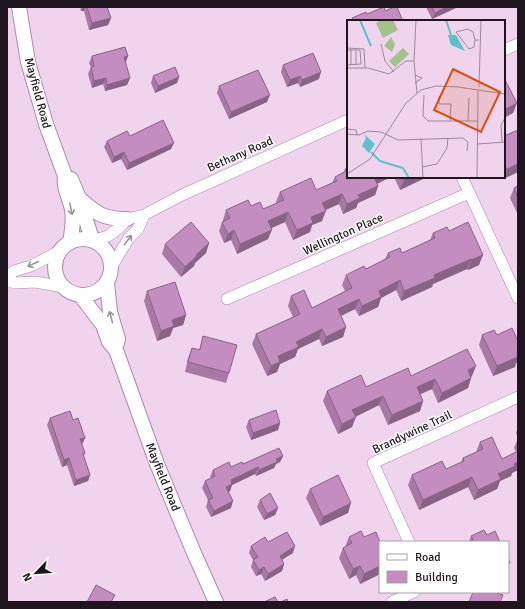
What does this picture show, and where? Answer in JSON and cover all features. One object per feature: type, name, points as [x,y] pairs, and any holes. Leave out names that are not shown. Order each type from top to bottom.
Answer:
[{"type":"street","name":"Mayfield Road","points":[[19,7],[28,62],[46,124],[65,176],[64,182],[72,209],[74,223],[65,246]]},
{"type":"street","points":[[505,50],[518,44]]},
{"type":"street","name":"Bethany Road","points":[[127,219],[144,215],[180,196],[347,120]]},
{"type":"street","name":"Mayfield Road","points":[[65,176],[71,179],[94,240]]},
{"type":"street","points":[[462,178],[518,298]]},
{"type":"street","name":"Wellington Place","points":[[227,299],[469,193]]},
{"type":"street","points":[[79,198],[97,213],[112,219],[127,219]]},
{"type":"street","points":[[65,246],[56,258],[56,276],[64,287],[75,294],[85,295],[94,293],[103,288],[107,283],[112,266],[129,238],[138,229],[144,215]]},
{"type":"street","points":[[94,240],[108,236],[119,228],[127,219]]},
{"type":"street","points":[[7,277],[14,271],[31,266],[82,238],[94,240],[101,244],[108,251],[112,266]]},
{"type":"street","points":[[7,280],[15,283],[35,282],[64,287]]},
{"type":"street","name":"Mayfield Road","points":[[107,283],[110,312],[118,339],[116,350]]},
{"type":"street","name":"Mayfield Road","points":[[80,295],[103,325],[109,342],[116,350],[157,464],[216,602]]},
{"type":"street","name":"Brandywine Trail","points":[[409,541],[373,463],[518,397]]},
{"type":"street","points":[[392,602],[412,593]]},
{"type":"building","points":[[87,7],[107,7],[111,18],[92,23]]},
{"type":"building","points":[[384,7],[385,11],[397,7],[403,20],[353,20],[352,18],[366,12],[367,14]]},
{"type":"building","points":[[432,7],[446,7],[435,13]]},
{"type":"building","points":[[125,47],[128,56],[124,57],[130,78],[107,85],[106,78],[94,81],[91,67],[94,66],[92,56]]},
{"type":"building","points":[[313,53],[321,72],[302,80],[300,76],[290,80],[283,65]]},
{"type":"building","points":[[175,67],[179,77],[158,86],[153,76]]},
{"type":"building","points":[[258,70],[270,95],[231,112],[219,86]]},
{"type":"building","points":[[505,80],[517,103],[505,109]]},
{"type":"building","points":[[163,120],[174,143],[129,163],[124,152],[114,157],[107,141],[127,131],[130,136]]},
{"type":"building","points":[[518,130],[518,164],[507,169],[505,166],[505,136]]},
{"type":"building","points":[[347,168],[347,178],[374,178],[378,186],[358,195],[360,198],[347,204],[342,194],[322,203],[326,211],[311,217],[313,223],[297,230],[288,212],[268,221],[272,230],[240,244],[234,230],[228,234],[222,222],[230,218],[226,210],[248,200],[251,206],[260,202],[263,209],[284,200],[280,192],[311,178],[316,190],[337,181],[335,177],[346,171],[345,169]]},
{"type":"building","points":[[518,186],[518,198],[514,188]]},
{"type":"building","points":[[191,222],[209,243],[185,267],[165,244]]},
{"type":"building","points":[[468,222],[483,255],[434,275],[435,278],[404,291],[400,280],[379,291],[381,297],[362,306],[359,299],[338,309],[346,327],[326,337],[322,329],[296,342],[299,347],[278,356],[280,362],[271,366],[256,334],[300,314],[291,296],[304,290],[312,308],[352,288],[346,275],[364,266],[366,269],[390,257],[388,253],[400,248],[402,253],[435,238],[433,233],[447,227],[449,231]]},
{"type":"building","points":[[175,282],[186,315],[172,320],[174,326],[161,331],[147,291]]},
{"type":"building","points":[[512,328],[518,341],[518,357],[497,366],[482,335],[494,330],[497,335]]},
{"type":"building","points":[[203,336],[237,345],[229,373],[188,362],[192,348],[200,350]]},
{"type":"building","points":[[467,349],[476,366],[468,370],[471,378],[442,393],[435,379],[417,387],[423,401],[392,415],[383,396],[352,410],[356,417],[342,424],[327,391],[361,375],[366,387],[408,368],[411,376]]},
{"type":"building","points":[[276,410],[280,423],[253,433],[249,420]]},
{"type":"building","points":[[70,411],[73,420],[78,418],[85,438],[80,439],[90,475],[76,480],[69,458],[64,460],[50,418]]},
{"type":"building","points":[[492,437],[502,459],[518,451],[518,462],[514,464],[515,466],[498,474],[501,479],[478,490],[472,477],[423,500],[412,475],[442,461],[446,469],[464,461],[463,458],[483,449],[480,442]]},
{"type":"building","points":[[279,448],[283,456],[276,459],[277,462],[259,470],[258,467],[231,480],[232,484],[226,487],[233,501],[214,511],[208,500],[213,498],[205,481],[215,476],[213,470],[229,462],[231,467],[242,462],[243,464]]},
{"type":"building","points":[[338,475],[351,503],[323,517],[310,489]]},
{"type":"building","points":[[270,493],[278,508],[267,514],[260,500]]},
{"type":"building","points":[[484,530],[487,535],[495,531],[500,541],[474,541],[471,536]]},
{"type":"building","points":[[361,531],[364,537],[376,532],[380,541],[379,566],[364,574],[360,566],[353,569],[343,548],[352,543],[349,537]]},
{"type":"building","points":[[287,532],[295,546],[280,556],[284,564],[268,574],[264,567],[259,570],[253,560],[258,557],[251,546],[265,537],[268,542]]},
{"type":"building","points":[[96,585],[115,595],[111,602],[87,602]]},
{"type":"building","points":[[473,593],[498,593],[503,595],[500,602],[469,602]]},
{"type":"building","points":[[275,597],[278,602],[264,602]]},
{"type":"building","points":[[287,599],[288,602],[281,602]]}]
